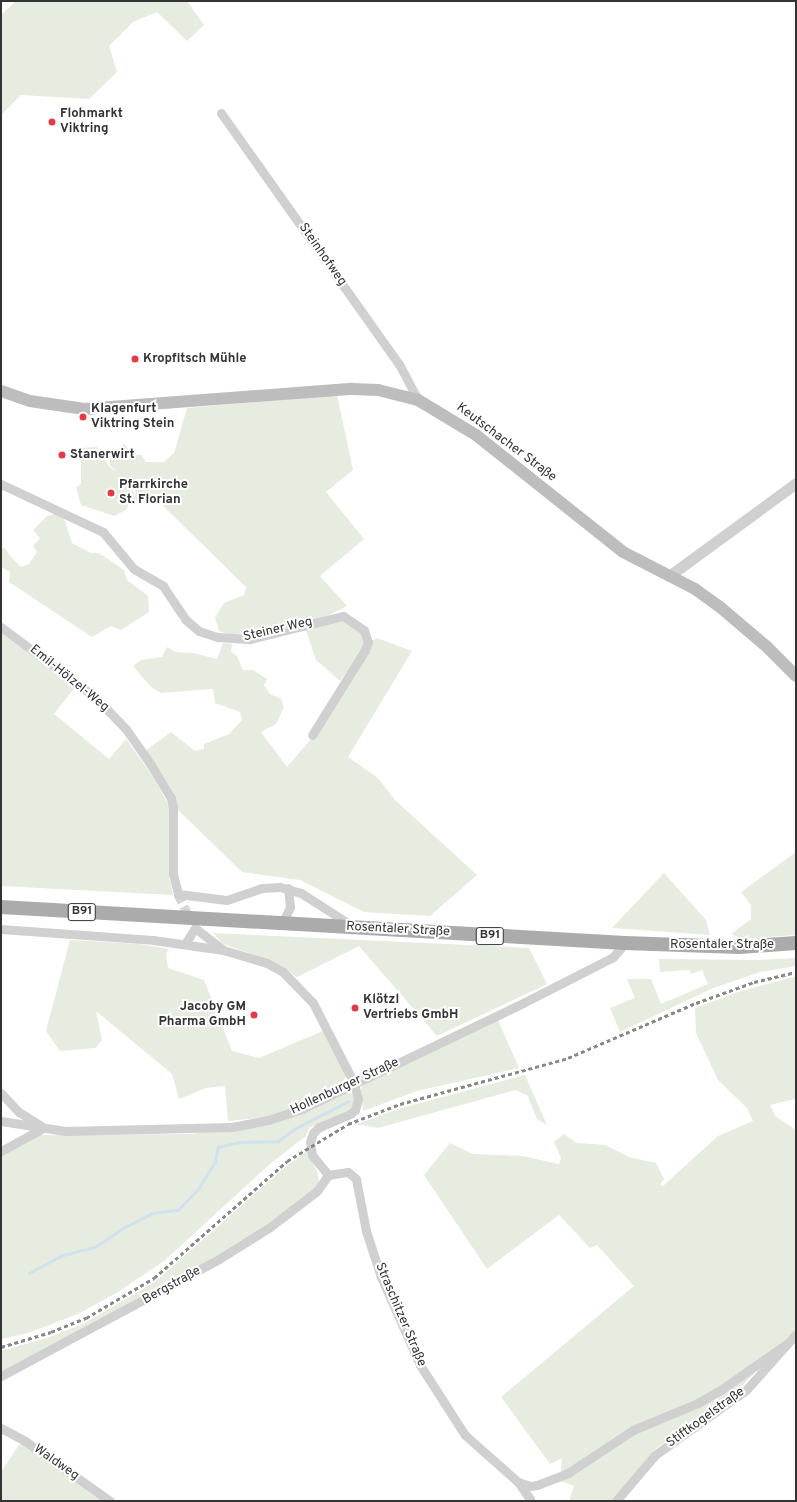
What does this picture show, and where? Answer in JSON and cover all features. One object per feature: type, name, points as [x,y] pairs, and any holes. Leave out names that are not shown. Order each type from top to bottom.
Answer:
[{"type":"main road","name":"Keutschacher Straße","points":[[1,392],[30,401],[84,409],[352,389],[378,390],[418,400],[476,435],[623,552],[695,589],[720,607],[767,647],[796,676]]},
{"type":"main road","name":"Rosentaler Straße","points":[[1,907],[625,943],[739,947],[796,944]]},
{"type":"street","name":"Steinhofweg","points":[[221,113],[399,364],[418,400]]},
{"type":"street","name":"Steiner Weg","points":[[1,484],[103,532],[134,569],[163,586],[185,619],[199,631],[218,637],[250,639],[343,616],[364,630],[368,642],[365,650],[312,735]]},
{"type":"street","points":[[669,576],[796,484]]},
{"type":"street","name":"Emil-Hölzel-Weg","points":[[1,627],[95,697],[126,729],[151,765],[171,798],[173,808],[173,874],[178,894],[227,900],[262,888],[288,888],[301,893],[355,928]]},
{"type":"street","points":[[282,924],[290,907],[288,888]]},
{"type":"street","points":[[185,944],[196,928],[223,950]]},
{"type":"street","points":[[1,929],[185,944],[223,950],[267,963],[283,972],[304,991],[328,1028],[354,1083],[358,1099],[355,1110],[319,1127],[313,1133],[310,1142],[312,1155],[328,1175]]},
{"type":"street","name":"Hollenburger Straße","points":[[1,1093],[19,1112],[44,1128],[65,1131],[232,1127],[268,1120],[302,1109],[612,957],[625,943]]},
{"type":"street","points":[[1,1121],[44,1128]]},
{"type":"street","points":[[1,1151],[44,1128]]},
{"type":"street","name":"Straschitzer Straße","points":[[328,1175],[348,1172],[356,1179],[366,1231],[381,1277],[420,1365],[465,1435],[518,1482],[529,1500]]},
{"type":"street","name":"Bergstraße","points":[[1,1376],[220,1259],[270,1226],[317,1191],[328,1175]]},
{"type":"street","name":"Stiftkogelstraße","points":[[616,1501],[655,1454],[746,1390],[796,1334]]},
{"type":"street","points":[[518,1482],[530,1486],[537,1485],[568,1473],[633,1430],[698,1403],[788,1343]]},
{"type":"street","name":"Waldweg","points":[[1,1428],[25,1441],[110,1501]]},
{"type":"street","points":[[529,1500],[537,1485]]},
{"type":"shaded area","points":[[16,1],[187,1],[204,25],[187,41],[157,12],[133,22],[109,46],[117,72],[89,99],[21,95],[1,115],[1,15]]},
{"type":"shaded area","points":[[337,395],[353,470],[326,492],[364,539],[320,576],[347,606],[325,617],[250,635],[231,635],[219,631],[215,617],[224,603],[244,595],[246,587],[151,494],[132,504],[136,492],[110,465],[110,457],[124,444],[132,454],[141,455],[146,462],[164,462],[174,453],[187,408]]},
{"type":"shaded area","points":[[97,447],[109,466],[125,479],[135,493],[126,510],[114,516],[81,505],[76,487],[81,484],[81,448]]},
{"type":"shaded area","points":[[55,514],[64,518],[72,543],[91,553],[99,553],[124,570],[127,580],[148,596],[149,612],[121,630],[111,626],[92,637],[9,582],[10,572],[1,567],[1,550],[4,547],[10,556],[21,567],[29,564],[37,552],[33,546],[40,538],[33,530],[47,516]]},
{"type":"shaded area","points":[[334,620],[344,621],[361,632],[365,639],[362,649],[340,681],[316,660],[305,627]]},
{"type":"shaded area","points":[[1,633],[75,687],[54,714],[109,759],[126,739],[152,775],[169,806],[169,876],[173,895],[1,886]]},
{"type":"shaded area","points":[[377,638],[412,651],[348,757],[378,778],[395,800],[477,875],[430,916],[364,912],[300,880],[242,872],[177,809],[145,751],[171,732],[195,751],[204,749],[204,744],[229,734],[242,720],[240,712],[215,703],[213,689],[161,693],[151,687],[133,666],[141,660],[162,657],[167,647],[175,652],[193,653],[217,659],[223,643],[232,644],[231,652],[237,656],[243,670],[253,670],[267,679],[264,685],[270,694],[281,699],[284,707],[276,724],[261,732],[287,767],[313,737],[372,641]]},
{"type":"shaded area","points":[[796,852],[796,935],[742,939],[731,934],[751,919],[751,905],[741,892]]},
{"type":"shaded area","points":[[664,873],[706,920],[710,935],[612,928]]},
{"type":"shaded area","points":[[213,933],[529,948],[547,984],[437,1036],[359,946],[297,977],[276,963],[223,944]]},
{"type":"shaded area","points":[[70,940],[140,944],[169,949],[166,953],[168,968],[204,980],[232,1051],[259,1058],[323,1031],[346,1076],[342,1085],[301,1106],[268,1117],[228,1121],[225,1086],[206,1088],[179,1099],[172,1074],[96,1011],[102,1040],[96,1048],[60,1051],[46,1031]]},
{"type":"shaded area","points":[[796,958],[796,966],[760,972],[711,989],[620,1032],[610,1008],[635,998],[627,979],[651,979],[661,1004],[708,984],[702,970],[691,974],[689,970],[660,972],[659,959],[759,960]]},
{"type":"shaded area","points":[[796,976],[796,1099],[770,1105],[775,1116],[796,1130],[796,1329],[740,1388],[654,1450],[613,1501],[569,1501],[574,1486],[560,1481],[562,1458],[550,1464],[501,1397],[634,1286],[597,1245],[590,1248],[559,1215],[487,1269],[424,1175],[450,1143],[473,1154],[522,1156],[559,1164],[561,1158],[554,1142],[564,1134],[577,1143],[605,1145],[629,1157],[656,1163],[664,1179],[660,1185],[663,1186],[718,1136],[753,1121],[747,1108],[718,1080],[696,1033],[695,1008],[738,992]]},
{"type":"shaded area","points":[[497,1018],[519,1068],[417,1091],[363,1111],[361,1089],[364,1083]]},
{"type":"shaded area","points":[[525,1075],[547,1125],[537,1119],[527,1095],[515,1090],[378,1128],[357,1124],[398,1109]]},
{"type":"shaded area","points":[[344,1093],[351,1093],[354,1096],[355,1102],[351,1109],[309,1128],[306,1136],[271,1163],[164,1261],[118,1292],[78,1314],[28,1333],[1,1339],[1,1157],[36,1135],[190,1134],[266,1125],[306,1113]]},
{"type":"shaded area","points":[[308,1150],[318,1174],[319,1183],[313,1191],[272,1221],[221,1256],[1,1373],[1,1351],[47,1338],[83,1324],[155,1282],[284,1168]]},
{"type":"shaded area","points":[[21,1442],[103,1501],[1,1501],[1,1472]]},
{"type":"waterway","points":[[29,1273],[63,1255],[95,1247],[125,1227],[152,1213],[178,1210],[198,1189],[215,1162],[218,1147],[239,1142],[278,1141],[296,1128],[349,1101]]},
{"type":"tunnel","points":[[178,894],[191,921]]},
{"type":"railway","points":[[1,1347],[51,1332],[86,1318],[154,1278],[287,1161],[348,1124],[400,1104],[568,1058],[696,1003],[754,982],[796,972]]},
{"type":"place","name":"Flohmarkt Viktring","points":[[52,122]]},
{"type":"place","name":"Kropfitsch Mühle","points":[[135,359]]},
{"type":"place","name":"Klagenfurt Viktring Stein","points":[[83,417]]},
{"type":"place","name":"Stanerwirt","points":[[62,455]]},
{"type":"place","name":"Pfarrkirche St. Florian","points":[[111,493]]},
{"type":"place","name":"Klötzl Vertriebs GmbH","points":[[355,1008]]},
{"type":"place","name":"Jacoby GM Pharma GmbH","points":[[254,1015]]}]
